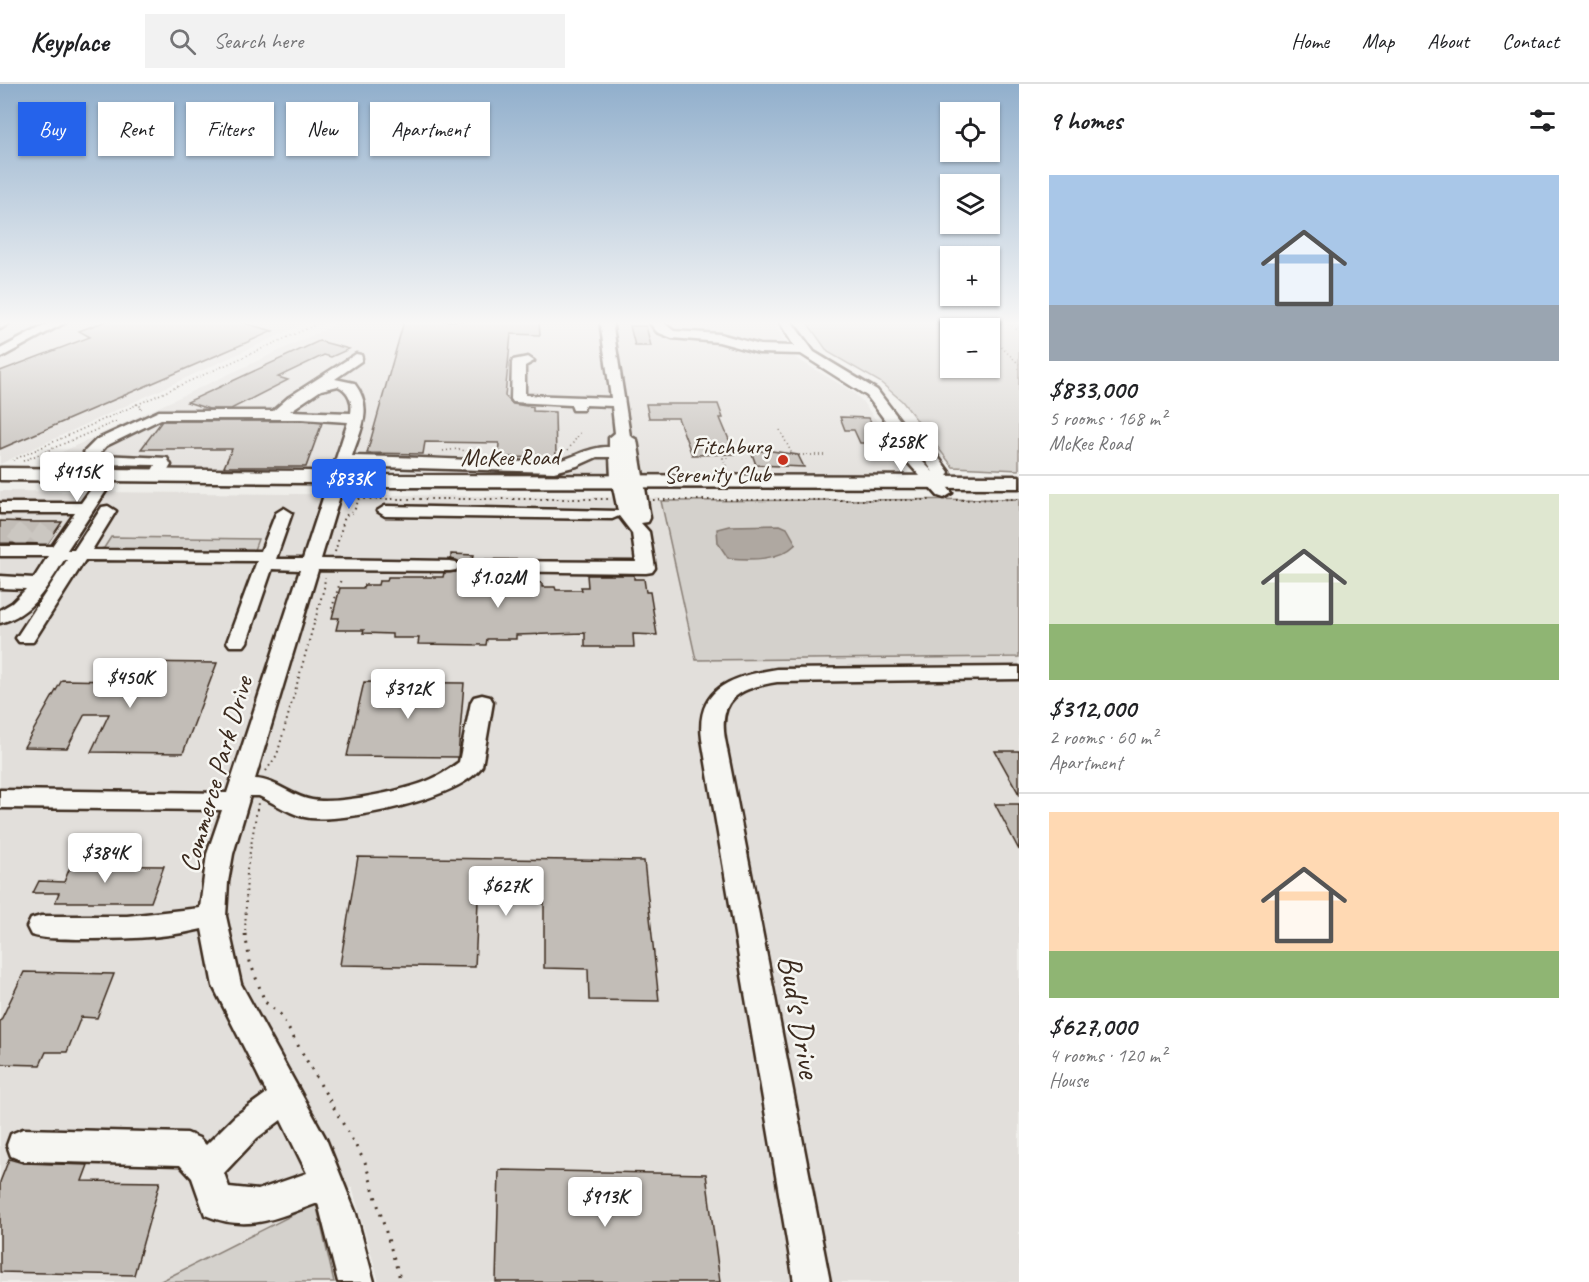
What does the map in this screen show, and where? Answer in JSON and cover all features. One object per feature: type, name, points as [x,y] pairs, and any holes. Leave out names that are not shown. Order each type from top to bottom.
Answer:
[{"type":"main road","name":"McKee Road","points":[[5,468],[111,482],[157,476],[339,477],[627,495],[1019,493]]},
{"type":"main road","name":"McKee Road","points":[[0,488],[35,488],[98,481],[339,477]]},
{"type":"main road","name":"McKee Road","points":[[941,494],[1019,482]]},
{"type":"street","points":[[278,414],[303,393],[330,377]]},
{"type":"street","points":[[518,377],[518,399],[578,404],[618,402]]},
{"type":"street","points":[[614,377],[623,435]]},
{"type":"street","points":[[846,377],[872,393],[916,451],[911,458],[920,472],[941,494]]},
{"type":"street","points":[[157,476],[163,465],[162,461],[95,459],[92,453],[101,443],[159,415],[358,414],[356,394],[348,387],[337,383],[320,384]]},
{"type":"street","name":"Commerce Park Drive","points":[[356,1282],[349,1248],[328,1183],[314,1150],[226,986],[213,916],[215,882],[220,854],[246,792],[321,564],[339,477],[358,414]]},
{"type":"street","points":[[473,566],[646,568],[640,532],[628,518],[627,495],[633,452],[630,438],[623,435],[616,438],[616,452],[627,495]]},
{"type":"street","points":[[339,477],[431,462],[465,466],[554,467],[572,463],[587,453],[633,452]]},
{"type":"street","points":[[0,617],[13,613],[25,604],[86,508],[98,481]]},
{"type":"street","points":[[386,501],[627,495]]},
{"type":"street","points":[[0,508],[52,515]]},
{"type":"street","points":[[31,522],[86,508]]},
{"type":"street","points":[[26,638],[108,512]]},
{"type":"street","points":[[237,642],[284,513]]},
{"type":"street","points":[[8,548],[35,547],[58,553],[80,555],[266,560],[321,564],[450,566]]},
{"type":"street","points":[[1,583],[39,584]]},
{"type":"street","name":"Bud's Drive","points":[[812,1282],[718,763],[712,716],[722,697],[733,688],[750,680],[787,674],[1019,673]]},
{"type":"street","points":[[0,799],[246,792],[309,809],[321,810],[347,808],[408,796],[443,784],[470,766],[482,702]]},
{"type":"street","points":[[41,927],[131,929],[183,924],[213,916]]},
{"type":"street","points":[[206,1168],[246,1127],[286,1098]]},
{"type":"street","points":[[23,1145],[187,1149],[206,1168],[217,1203],[258,1207],[328,1183]]},
{"type":"path","points":[[5,468],[29,453],[197,377]]},
{"type":"path","points":[[136,404],[142,409],[138,412]]},
{"type":"path","points":[[21,462],[119,420]]},
{"type":"path","points":[[780,430],[792,454],[825,455]]},
{"type":"path","points":[[725,454],[727,458],[723,458],[726,466]]},
{"type":"path","points":[[401,1282],[365,1162],[280,1014],[265,1002],[250,962],[245,936],[247,870],[255,826],[255,811],[246,792],[266,771],[277,755],[324,588],[325,576],[321,564],[345,516],[354,511],[357,500],[364,497],[386,501],[627,495],[905,498],[941,494],[1019,499]]},
{"type":"path","points":[[334,611],[331,611],[340,580],[346,576]]},
{"type":"shaded area","points":[[0,377],[188,377],[0,464]]},
{"type":"shaded area","points":[[223,377],[828,377],[853,392],[862,401],[884,431],[900,473],[650,474],[50,466],[47,459]]},
{"type":"shaded area","points":[[871,377],[1019,377],[1019,470],[953,467],[902,401]]},
{"type":"shaded area","points":[[0,491],[660,498],[696,660],[1019,657],[1019,1282],[379,1282],[352,1187],[159,1282],[0,1282]]},
{"type":"shaded area","points":[[1019,499],[1019,657],[696,660],[661,501]]},
{"type":"shaded area","points":[[780,525],[787,528],[796,544],[781,554],[755,559],[728,558],[718,543],[717,529],[729,526]]},
{"type":"shaded area","points":[[111,537],[258,539],[254,550],[263,551],[96,550],[104,548]]},
{"type":"shaded area","points":[[316,1203],[334,1282],[159,1282]]},
{"type":"building","points":[[0,377],[167,377],[0,449]]},
{"type":"building","points":[[241,377],[278,377],[288,380],[231,409],[209,409],[187,402]]},
{"type":"building","points":[[388,377],[507,377],[505,396],[513,404],[533,407],[533,411],[555,412],[556,458],[498,457],[499,443],[425,442],[423,454],[367,453]]},
{"type":"building","points":[[646,404],[718,404],[723,418],[720,418],[735,454],[692,455],[678,418],[649,418]]},
{"type":"building","points":[[840,417],[869,418],[877,435],[868,435],[872,443],[860,443],[854,430],[845,430]]},
{"type":"building","points":[[162,421],[322,423],[306,467],[224,467],[232,449],[141,449]]},
{"type":"building","name":"Fitchburg Serenity Club","points":[[751,451],[798,455],[804,467],[756,465]]},
{"type":"building","points":[[0,521],[62,522],[47,544],[0,543]]},
{"type":"building","points":[[451,554],[474,555],[473,559],[465,561],[462,566],[467,572],[478,573],[478,577],[532,578],[532,582],[542,583],[542,587],[555,587],[556,590],[582,590],[581,587],[588,587],[587,575],[634,575],[634,579],[644,579],[646,592],[650,592],[657,635],[633,634],[634,647],[585,647],[585,633],[516,635],[516,639],[487,639],[486,645],[418,644],[419,638],[392,638],[392,634],[363,633],[364,630],[336,630],[339,618],[332,618],[340,588],[363,588],[364,585],[378,585],[379,581],[387,581],[388,577],[443,577],[444,573],[456,572],[461,567],[458,561],[451,559]]},
{"type":"building","points":[[126,662],[217,663],[183,753],[91,752],[109,714],[85,714],[67,748],[24,747],[62,680],[117,681]]},
{"type":"building","points":[[364,682],[464,683],[458,757],[347,756]]},
{"type":"building","points":[[995,751],[1019,751],[1019,794]]},
{"type":"building","points":[[995,804],[1019,804],[1019,850]]},
{"type":"building","points":[[358,857],[644,861],[659,1001],[589,1000],[588,969],[544,968],[544,880],[479,879],[475,967],[340,965]]},
{"type":"building","points":[[71,865],[164,866],[151,902],[55,902],[59,893],[33,893],[39,881],[64,882]]},
{"type":"building","points":[[24,972],[114,974],[97,1018],[81,1017],[67,1052],[46,1052],[40,1065],[0,1064],[0,1022]]},
{"type":"building","points":[[9,1159],[23,1163],[88,1165],[82,1181],[160,1182],[134,1275],[0,1272],[0,1182]]},
{"type":"building","points":[[499,1170],[706,1174],[720,1282],[496,1282]]},
{"type":"tunnel","points":[[15,543],[31,522]]},
{"type":"tunnel","points":[[37,543],[52,522]]},
{"type":"place","name":"Fitchburg Serenity Club","points":[[783,460]]}]
